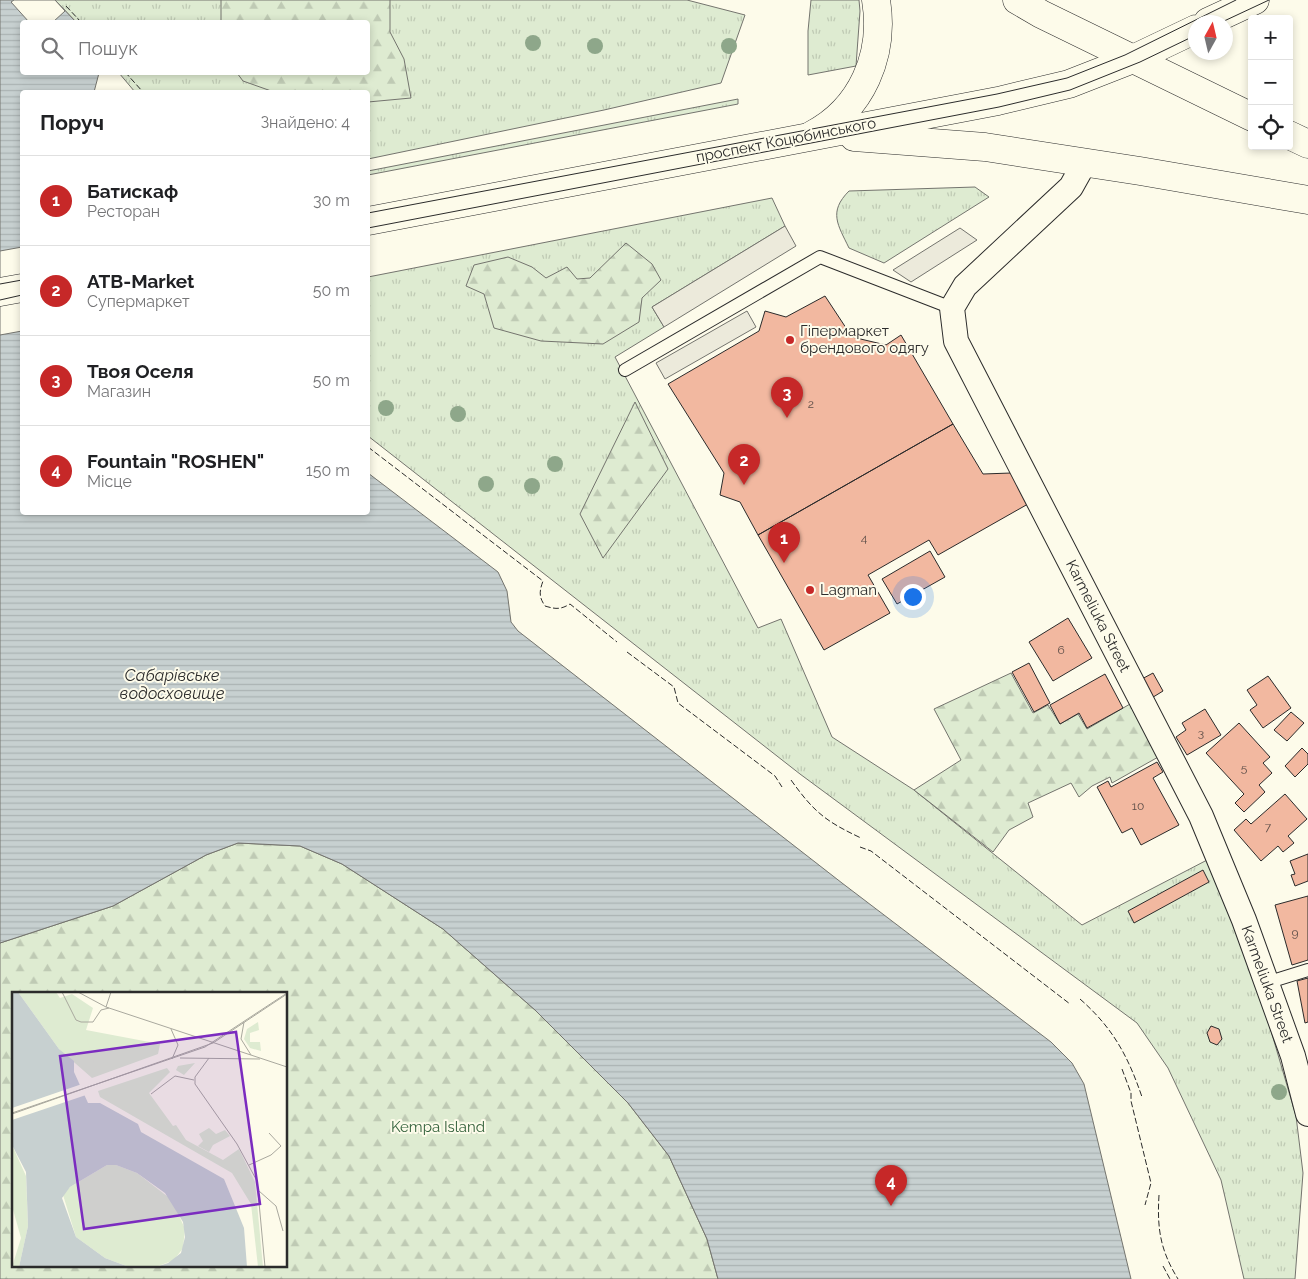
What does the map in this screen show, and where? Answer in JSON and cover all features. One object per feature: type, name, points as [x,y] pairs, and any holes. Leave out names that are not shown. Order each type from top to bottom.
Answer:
[{"type":"street","points":[[812,135],[828,126],[853,102],[865,83],[877,39],[876,0]]},
{"type":"street","points":[[1017,0],[1248,115]]},
{"type":"street","points":[[1223,15],[1256,0]]},
{"type":"street","name":"проспект Коцюбинського","points":[[370,221],[998,101],[1068,84],[1133,59],[1188,33]]},
{"type":"street","points":[[812,135],[985,147],[1308,200]]},
{"type":"street","points":[[1293,137],[1308,144]]},
{"type":"street","points":[[952,308],[965,286],[1071,187],[1085,162]]},
{"type":"street","points":[[0,292],[20,288]]},
{"type":"street","name":"Karmeliuka Street","points":[[952,308],[956,341],[1201,816],[1244,920],[1293,1056],[1308,1114]]},
{"type":"lane","points":[[625,370],[820,257],[952,308]]},
{"type":"lane","points":[[1266,983],[1308,970]]},
{"type":"green space","points":[[55,0],[687,0],[745,15],[721,83],[604,110],[370,159],[370,90],[133,90],[121,75],[370,75],[370,20],[74,20]]},
{"type":"green space","points":[[221,0],[390,0],[390,32],[404,59],[411,98],[370,102],[370,90],[268,90],[243,81],[238,75],[370,75],[370,20],[221,20]]},
{"type":"green space","points":[[811,0],[859,0],[856,66],[808,75],[808,31]]},
{"type":"green space","points":[[738,99],[738,104],[370,175],[370,171]]},
{"type":"green space","points":[[975,187],[989,197],[884,263],[849,248],[837,219],[839,206],[849,191]]},
{"type":"green space","points":[[772,198],[785,226],[652,307],[664,327],[615,357],[758,628],[781,619],[832,737],[914,790],[1082,925],[1209,859],[1264,1007],[1296,1116],[1303,1173],[1295,1279],[1244,1279],[1221,1180],[1168,1068],[1137,1023],[800,774],[370,438],[370,277]]},
{"type":"green space","points":[[626,243],[652,264],[661,280],[642,298],[639,322],[603,344],[541,341],[494,328],[484,294],[466,286],[474,265],[508,257],[532,267],[546,278],[567,267],[577,279],[590,278]]},
{"type":"green space","points":[[635,402],[668,469],[603,558],[580,514]]},
{"type":"green space","points":[[1011,673],[1033,713],[1048,705],[1060,724],[1078,714],[1087,729],[1130,704],[1160,756],[1112,783],[1110,777],[1092,786],[1079,797],[1071,783],[1028,803],[1033,817],[1009,830],[993,852],[914,790],[961,760],[934,709]]},
{"type":"green space","name":"Kempa Island","points":[[238,843],[300,846],[342,864],[443,929],[535,1010],[628,1103],[669,1156],[707,1239],[718,1279],[0,1279],[0,943],[113,906],[206,855]]},
{"type":"shaded area","points":[[785,226],[796,246],[664,327],[652,307]]},
{"type":"shaded area","points":[[960,228],[977,240],[911,282],[893,270]]},
{"type":"shaded area","points":[[747,311],[756,327],[665,379],[656,363]]},
{"type":"water","name":"Сабарівське водосховище","points":[[0,0],[55,0],[74,20],[20,20],[20,75],[98,75],[95,90],[20,90],[20,515],[370,515],[370,475],[498,572],[507,591],[511,622],[518,631],[842,883],[1051,1042],[1072,1063],[1084,1084],[1131,1279],[718,1279],[707,1239],[669,1156],[628,1103],[535,1010],[443,929],[342,864],[300,846],[238,843],[206,855],[113,906],[0,943]]},
{"type":"pier","points":[[14,0],[55,0],[65,11],[55,20],[27,20],[11,2]]},
{"type":"pier","points":[[20,247],[20,331],[0,335],[0,251]]},
{"type":"building","points":[[825,296],[852,337],[886,345],[901,335],[953,424],[758,535],[740,502],[720,495],[724,473],[668,384],[759,331],[765,311],[786,317]]},
{"type":"building","points":[[953,424],[983,474],[1011,473],[1028,504],[938,555],[929,540],[868,575],[890,613],[824,650],[758,535]]},
{"type":"building","points":[[930,551],[945,577],[897,604],[882,579]]},
{"type":"building","points":[[1068,618],[1092,658],[1053,681],[1029,642]]},
{"type":"building","points":[[1029,663],[1050,703],[1034,712],[1012,672]]},
{"type":"building","points":[[1153,673],[1163,691],[1150,699],[1140,680]]},
{"type":"building","points":[[1105,674],[1123,708],[1087,728],[1079,713],[1060,724],[1050,705]]},
{"type":"building","points":[[1268,676],[1291,708],[1263,728],[1250,710],[1257,705],[1247,690]]},
{"type":"building","points":[[1205,709],[1221,735],[1187,755],[1176,737],[1186,730],[1182,723]]},
{"type":"building","points":[[1291,712],[1304,723],[1287,741],[1274,730]]},
{"type":"building","points":[[1239,723],[1270,757],[1263,763],[1272,773],[1259,785],[1265,792],[1244,812],[1235,803],[1244,794],[1206,753]]},
{"type":"building","points":[[1302,748],[1308,754],[1308,764],[1295,777],[1285,766]]},
{"type":"building","points":[[1157,762],[1163,772],[1153,778],[1179,825],[1141,845],[1132,828],[1122,833],[1097,787],[1108,781],[1111,787]]},
{"type":"building","points":[[1285,794],[1307,819],[1288,836],[1294,843],[1283,852],[1278,846],[1261,861],[1234,830],[1246,819],[1251,824]]},
{"type":"building","points":[[1308,854],[1308,881],[1295,886],[1291,875],[1295,874],[1290,861]]},
{"type":"building","points":[[1203,870],[1209,882],[1134,923],[1128,911]]},
{"type":"building","points":[[1308,896],[1308,960],[1292,965],[1275,905]]},
{"type":"building","points":[[1308,978],[1308,1022],[1305,1023],[1297,981]]},
{"type":"building","points":[[1211,1026],[1219,1029],[1222,1039],[1217,1045],[1210,1042],[1207,1033]]},
{"type":"tram line","points":[[370,213],[997,94],[1067,78],[1125,55],[1236,0]]},
{"type":"tram line","points":[[1233,17],[1269,0]]},
{"type":"tram line","points":[[370,228],[999,107],[1070,90],[1140,62],[1188,39]]},
{"type":"tram line","points":[[0,284],[20,280]]},
{"type":"tram line","points":[[0,300],[20,295]]},
{"type":"fence","points":[[66,6],[79,20]]},
{"type":"fence","points":[[128,75],[141,90]]},
{"type":"fence","points":[[370,449],[543,581],[540,594],[545,606],[558,608],[570,604],[617,642]]},
{"type":"fence","points":[[627,652],[674,687],[678,703],[775,776],[782,787]]},
{"type":"fence","points":[[791,780],[821,815],[861,838]]},
{"type":"fence","points":[[860,847],[871,851],[1070,1004]]},
{"type":"fence","points":[[1080,999],[1102,1021],[1118,1044],[1131,1068],[1142,1097]]},
{"type":"fence","points":[[1122,1069],[1131,1093],[1131,1101],[1151,1183],[1145,1205]]},
{"type":"fence","points":[[1159,1195],[1159,1228],[1161,1238],[1167,1258],[1178,1279]]},
{"type":"fence","points":[[1163,1266],[1170,1279]]},
{"type":"place","name":"Гіпермаркет брендового одягу","points":[[790,340]]},
{"type":"place","name":"Твоя Оселя","points":[[787,418]]},
{"type":"place","name":"ATB-Market","points":[[744,485]]},
{"type":"place","name":"Батискаф","points":[[784,563]]},
{"type":"place","name":"Lagman","points":[[810,590]]},
{"type":"place","name":"Fountain \"ROSHEN\"","points":[[891,1206]]}]
